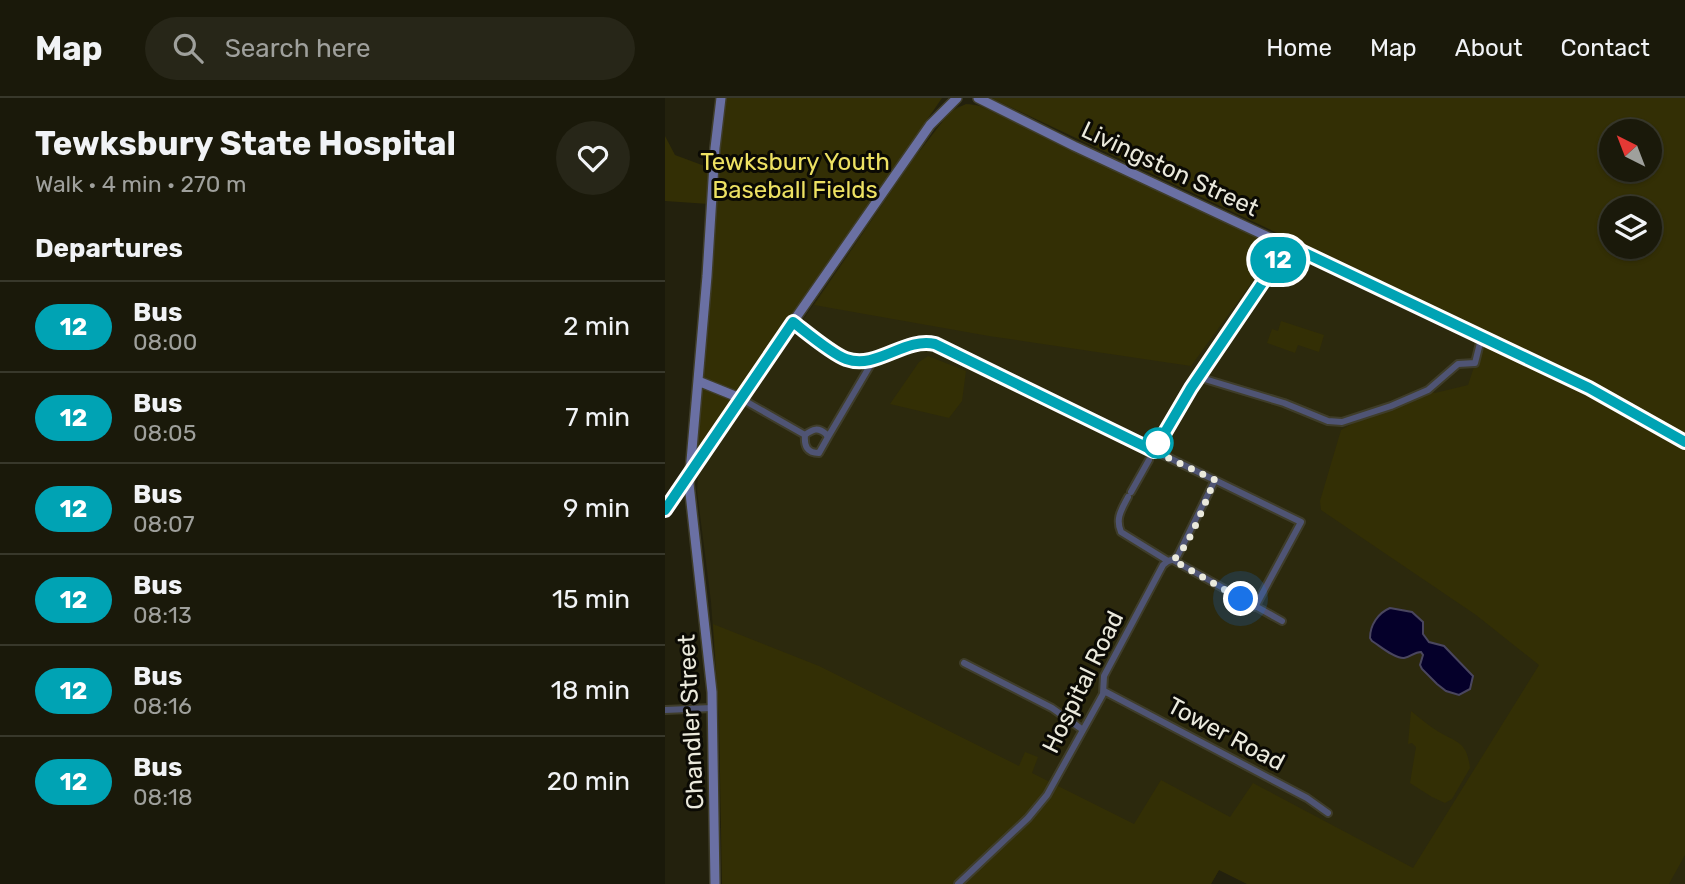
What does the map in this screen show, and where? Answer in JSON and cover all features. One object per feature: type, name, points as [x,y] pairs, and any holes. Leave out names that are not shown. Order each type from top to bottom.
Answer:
[{"type":"street","name":"Chandler Street","points":[[715,884],[712,708],[689,472],[721,98]]},
{"type":"street","points":[[665,510],[930,125],[957,98]]},
{"type":"street","name":"Livingston Street","points":[[978,98],[1074,146],[1589,388],[1685,442]]},
{"type":"street","points":[[1154,451],[1198,377],[1288,245]]},
{"type":"street","points":[[793,322],[844,358],[874,359],[916,343],[935,344],[1301,522],[1255,607]]},
{"type":"street","points":[[1198,377],[1273,400],[1328,421],[1342,422],[1428,390],[1458,364],[1475,363],[1479,343],[1477,336]]},
{"type":"street","points":[[805,435],[806,447],[819,453],[874,359]]},
{"type":"street","points":[[698,381],[740,398],[805,435]]},
{"type":"street","points":[[805,435],[818,429],[828,437]]},
{"type":"street","points":[[1149,460],[1119,515],[1121,532],[1282,621]]},
{"type":"street","name":"Hospital Road","points":[[958,884],[1028,818],[1054,785],[1104,691],[1104,676],[1170,560],[1178,555],[1189,536],[1215,480]]},
{"type":"street","points":[[964,663],[1052,708],[1083,730]]},
{"type":"street","name":"Tower Road","points":[[1104,691],[1307,798],[1328,813]]},
{"type":"street","points":[[665,710],[712,708]]},
{"type":"shaded area","points":[[969,104],[980,106],[1309,259],[1605,403],[1685,449],[1685,884],[1247,884],[1219,870],[1211,884],[722,884],[719,716],[711,602],[697,491],[698,475],[912,161],[948,114],[957,107]]},
{"type":"shaded area","points":[[1390,608],[1412,612],[1423,622],[1423,634],[1429,642],[1444,646],[1473,676],[1470,689],[1459,695],[1446,691],[1422,669],[1421,652],[1400,658],[1372,641],[1370,633],[1373,624],[1378,616]]},
{"type":"green space","name":"Tewksbury Youth Baseball Fields","points":[[724,98],[942,98],[794,314],[696,450],[708,328]]},
{"type":"green space","points":[[991,98],[1685,98],[1685,437],[1597,384]]},
{"type":"green space","points":[[966,104],[980,106],[1279,245],[1191,366],[989,336],[814,305],[912,161],[950,112]]},
{"type":"green space","points":[[665,136],[675,155],[710,168],[709,204],[665,201]]},
{"type":"green space","points":[[1281,321],[1324,335],[1319,352],[1298,345],[1295,353],[1267,343],[1272,329],[1278,331]]},
{"type":"green space","points":[[1482,343],[1605,403],[1685,449],[1685,855],[1669,884],[1247,884],[1219,870],[1211,884],[722,884],[719,716],[713,624],[819,666],[1019,766],[1025,752],[1038,757],[1032,773],[1134,824],[1161,780],[1230,817],[1253,783],[1413,868],[1539,665],[1476,615],[1321,510],[1320,501],[1341,430],[1368,415],[1433,392],[1468,385]]},
{"type":"green space","points":[[928,356],[966,371],[962,401],[949,418],[890,404],[919,362]]},
{"type":"green space","points":[[1411,711],[1435,730],[1461,744],[1467,753],[1470,768],[1452,799],[1445,803],[1410,783],[1416,747],[1412,743],[1408,744]]},
{"type":"bus line","name":"12","points":[[665,510],[793,322],[849,360],[874,359],[916,343],[935,344],[1154,451],[1191,388],[1288,245],[1589,388],[1685,442]]},
{"type":"route","points":[[1158,443],[1154,451],[1215,480],[1189,536],[1173,560],[1241,599]]}]
